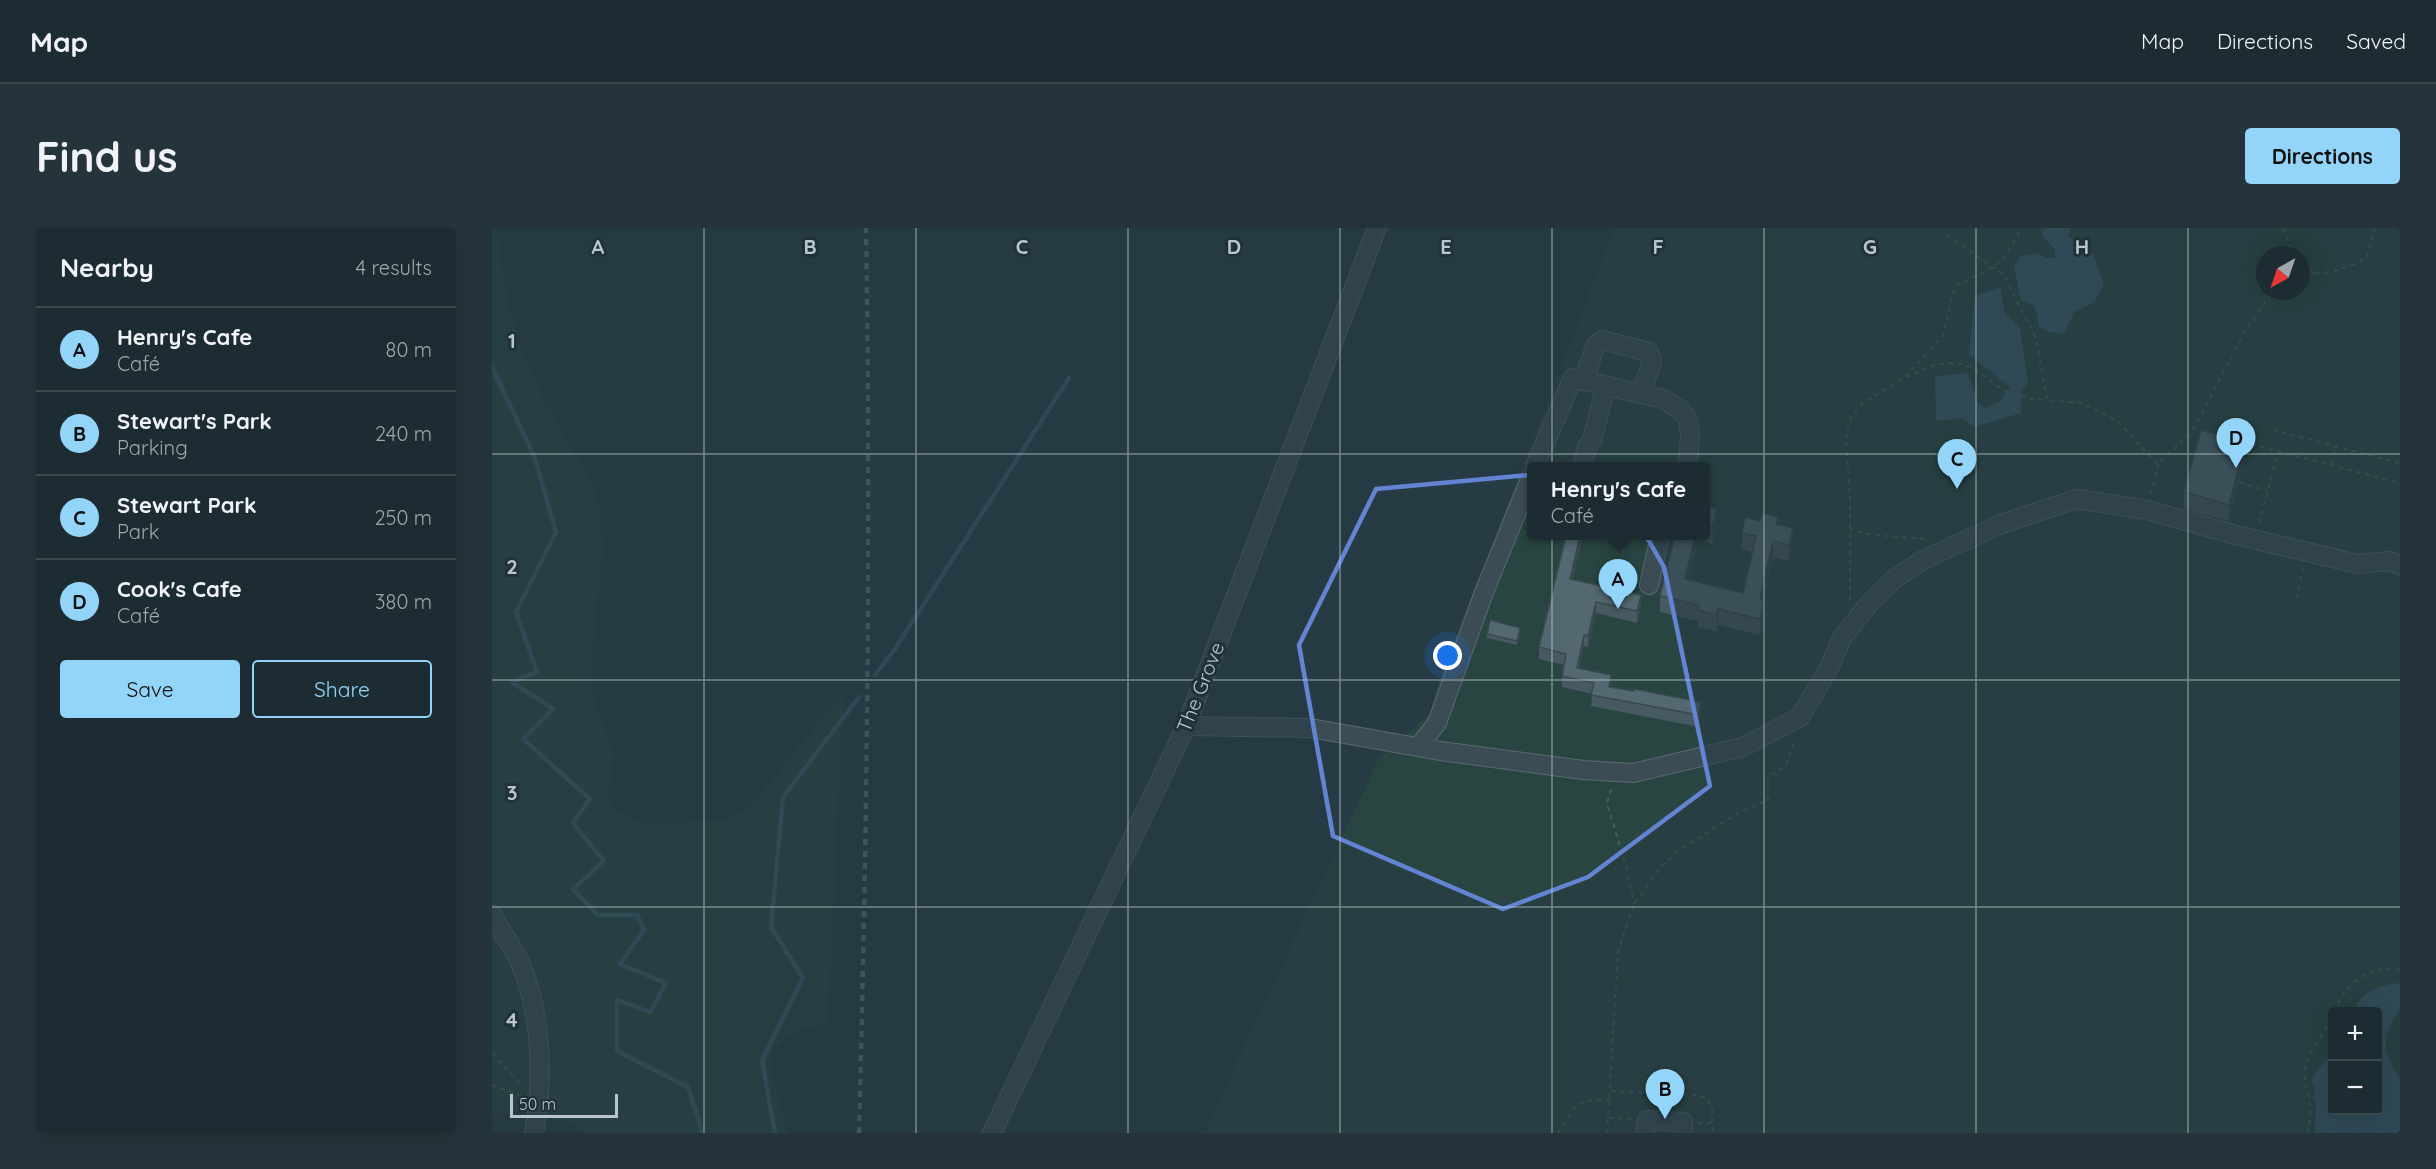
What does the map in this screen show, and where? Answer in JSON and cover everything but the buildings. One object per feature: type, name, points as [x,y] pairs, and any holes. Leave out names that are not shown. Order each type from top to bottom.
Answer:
[{"type":"street","name":"The Grove","points":[[992,1133],[1186,726],[1377,228]]},
{"type":"street","points":[[1583,381],[1596,345],[1602,340],[1648,352],[1652,361],[1641,394]]},
{"type":"street","points":[[1537,462],[1573,378],[1673,404],[1688,420],[1690,433],[1688,462]]},
{"type":"street","points":[[1583,462],[1587,447],[1592,440],[1606,386]]},
{"type":"street","points":[[1418,747],[1437,723],[1475,617],[1527,492]]},
{"type":"street","points":[[1186,726],[1310,728],[1418,747],[1583,770],[1633,773],[1743,747],[1800,717],[1828,670],[1842,638],[1867,606],[1894,579],[1923,560],[2001,524],[2077,499],[2147,510],[2236,535],[2358,564],[2389,561],[2400,565]]},
{"type":"street","points":[[1649,585],[1659,540]]},
{"type":"street","points":[[492,915],[520,964],[537,1017],[538,1102],[534,1133]]},
{"type":"street","points":[[1646,1126],[1683,1127]]},
{"type":"path","points":[[1904,378],[1943,336],[1955,286],[2005,259],[2021,228]]},
{"type":"path","points":[[2283,228],[2289,246]]},
{"type":"path","points":[[2310,274],[2332,272],[2358,263],[2367,256],[2375,228]]},
{"type":"path","points":[[1947,235],[2004,275],[2009,282],[2036,338],[2047,400]]},
{"type":"path","points":[[2310,269],[2316,273]]},
{"type":"path","points":[[2147,510],[2158,465],[2194,429],[2245,331],[2267,300]]},
{"type":"path","points":[[1848,607],[1851,596],[1846,439],[1850,419],[1863,403],[1904,378],[1927,368],[1954,363],[1967,365],[2004,390],[2027,398],[2081,403],[2118,421],[2158,465]]},
{"type":"path","points":[[2194,429],[2202,431]]},
{"type":"path","points":[[2273,430],[2399,463]]},
{"type":"path","points":[[2235,440],[2400,483]]},
{"type":"path","points":[[2331,464],[2336,447]]},
{"type":"path","points":[[2255,538],[2279,450]]},
{"type":"path","points":[[2239,482],[2267,491]]},
{"type":"path","points":[[1849,529],[1872,535],[1930,539]]},
{"type":"path","points":[[2296,598],[2305,563]]},
{"type":"path","points":[[1607,1133],[1618,952],[1634,904],[1661,867],[1677,852],[1738,813],[1768,800],[1768,777],[1786,766],[1800,717]]},
{"type":"path","points":[[1633,773],[1612,785],[1607,803],[1627,870],[1634,904]]},
{"type":"path","points":[[2336,1007],[2343,993],[2358,979],[2383,969],[2400,970]]},
{"type":"path","points":[[2308,1133],[2310,1104],[2305,1090],[2305,1066],[2309,1055],[2324,1035],[2328,1025]]},
{"type":"path","points":[[492,1053],[538,1102]]},
{"type":"path","points":[[492,1085],[538,1102]]},
{"type":"path","points":[[1611,1091],[1699,1095],[1707,1099],[1713,1108],[1713,1133]]},
{"type":"path","points":[[1558,1133],[1577,1104],[1590,1099],[1610,1101]]},
{"type":"path","points":[[1609,1118],[1646,1126]]},
{"type":"path","points":[[1683,1127],[1712,1123]]},
{"type":"highlighted area","points":[[1607,468],[1664,567],[1710,786],[1588,877],[1503,909],[1333,836],[1299,645],[1376,489]]},
{"type":"green space","points":[[492,228],[496,228],[507,299],[518,341],[545,403],[592,483],[601,516],[602,554],[590,681],[597,709],[614,755],[608,793],[610,804],[624,816],[645,825],[721,820],[736,816],[753,804],[813,729],[843,696],[828,1023],[796,1032],[771,1053],[772,1077],[788,1133],[583,1133],[568,1122],[501,1110],[492,1113]]},
{"type":"green space","points":[[1615,228],[2400,228],[2400,1133],[1204,1133],[1380,756],[1432,712],[1437,686]]},
{"type":"water","points":[[2071,228],[2068,236],[2094,256],[2104,286],[2094,302],[2074,312],[2064,334],[2049,332],[2039,327],[2035,306],[2021,300],[2014,266],[2021,256],[2035,253],[2047,258],[2055,258],[2055,250],[2042,235],[2043,229]]},
{"type":"water","points":[[2000,287],[2005,313],[2020,328],[2028,383],[2021,392],[2021,413],[1974,427],[1963,418],[1936,421],[1935,376],[1968,373],[1978,403],[1986,408],[2000,401],[2010,387],[1969,355],[1975,296]]},
{"type":"water","points":[[2397,983],[2400,985],[2400,1007],[2388,1030],[2385,1048],[2400,1080],[2400,1133],[2315,1133],[2316,1101],[2313,1098],[2315,1090],[2312,1080],[2328,1058],[2328,1115],[2382,1115],[2382,1007],[2355,1007],[2371,991]]},
{"type":"waterway","points":[[492,367],[534,456],[556,532],[516,612],[537,672],[512,682],[553,709],[523,739],[590,799],[573,823],[604,861],[573,889],[598,915],[637,915],[644,930],[620,964],[666,983],[650,1012],[617,1000],[617,1051],[688,1087],[702,1131],[700,1133]]},
{"type":"waterway","points":[[875,675],[895,649],[1069,378]]},
{"type":"waterway","points":[[775,1133],[762,1060],[803,978],[771,927],[783,797],[859,697]]},
{"type":"railway","points":[[859,1133],[867,680],[866,228]]},
{"type":"place","name":"Cook's Cafe","points":[[2236,468]]},
{"type":"place","name":"Stewart Park","points":[[1957,489]]},
{"type":"place","name":"Henry's Cafe","points":[[1618,609]]},
{"type":"place","name":"Stewart's Park","points":[[1665,1119]]}]
